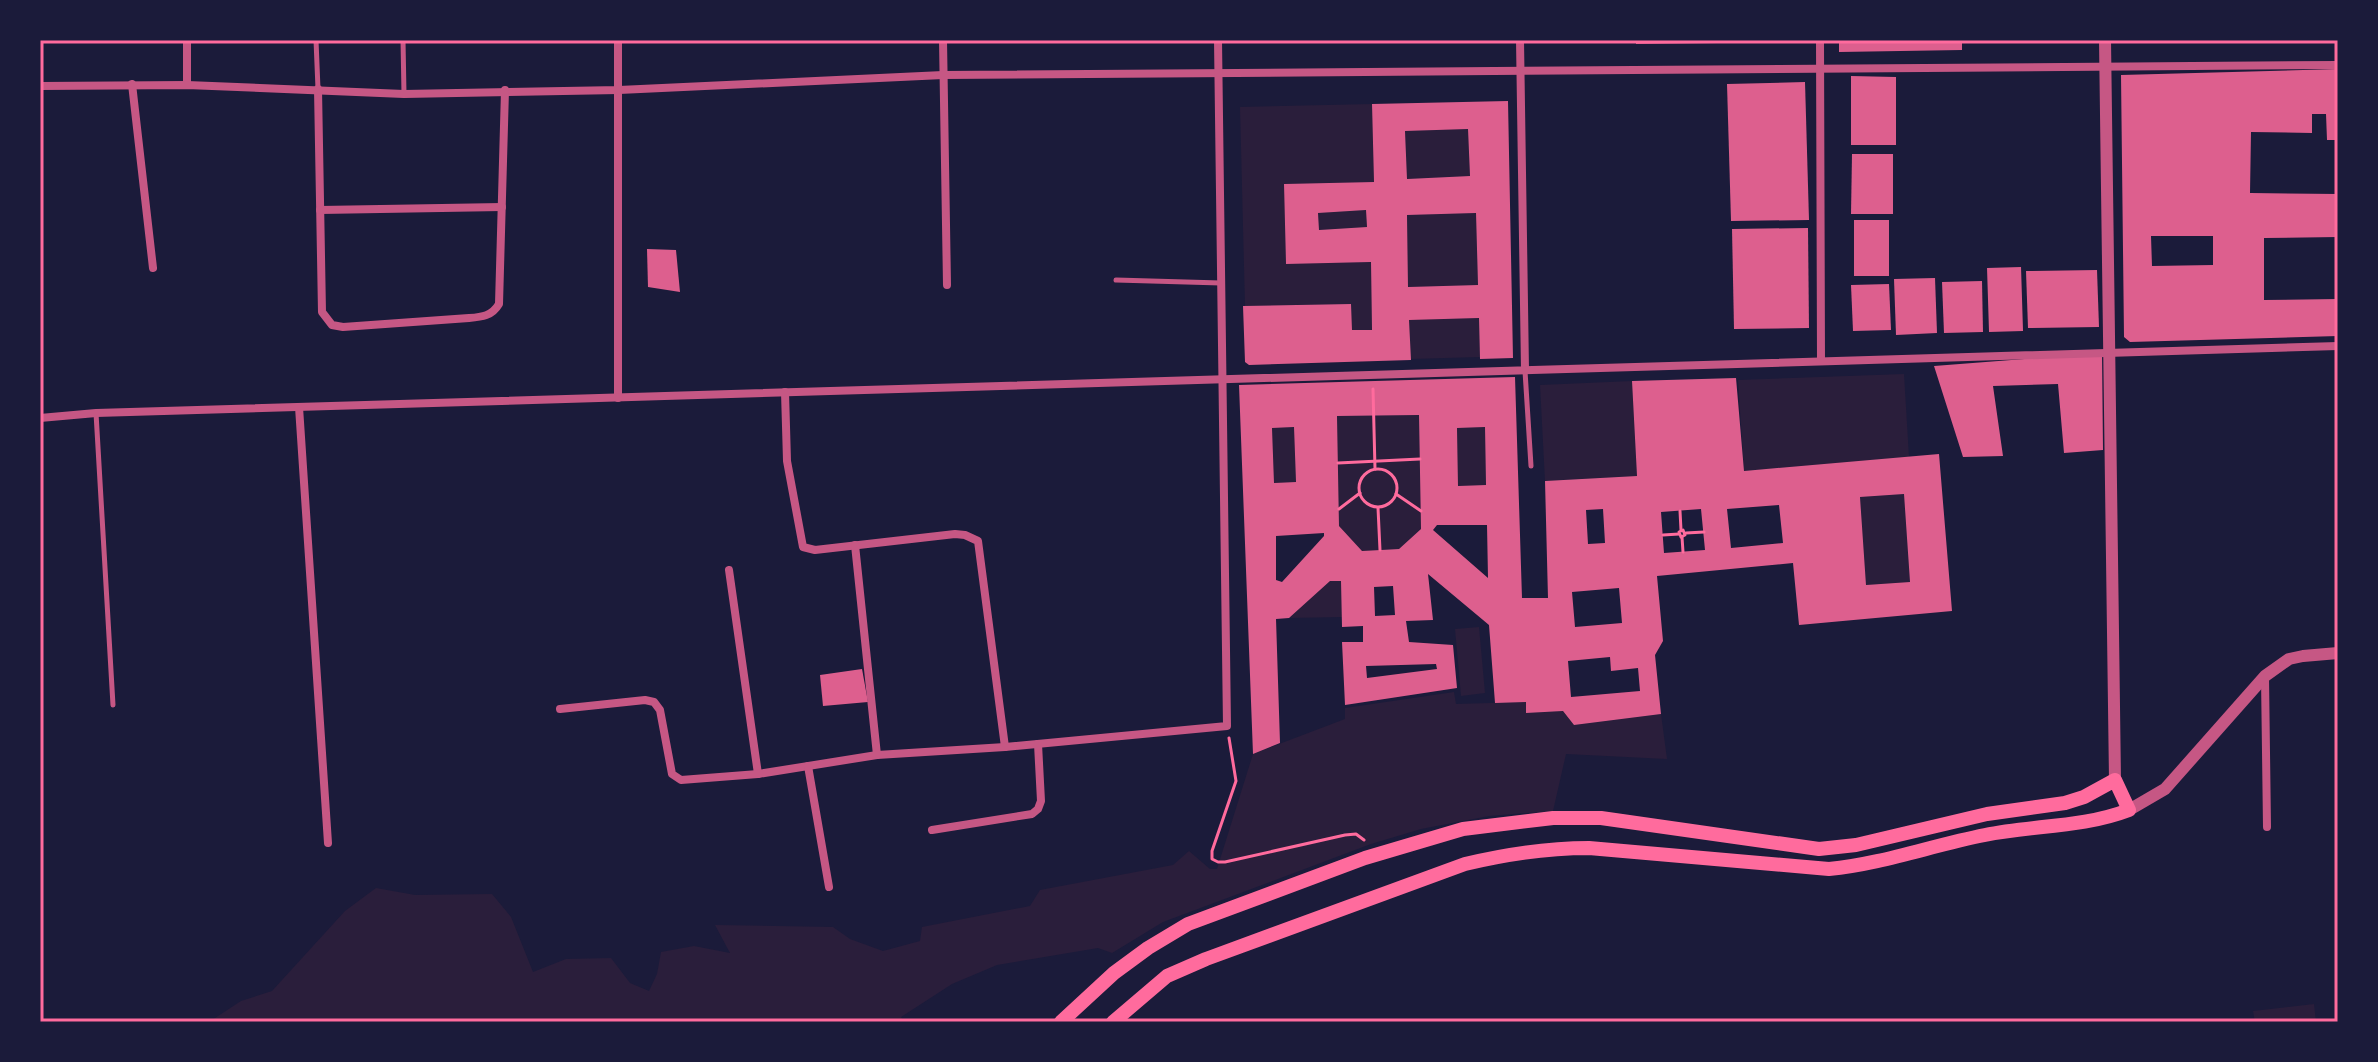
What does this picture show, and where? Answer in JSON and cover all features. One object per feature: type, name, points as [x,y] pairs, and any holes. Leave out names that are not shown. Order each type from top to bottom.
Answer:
[{"type":"main road","points":[[1061,1022],[1114,973],[1188,924],[1365,858],[1463,829],[1553,818],[1601,818],[1819,849],[1840,847],[1946,822],[2065,803],[2084,797],[2115,780],[2129,810],[2092,822],[1987,835],[1862,865],[1829,869],[1589,848],[1555,848],[1507,854],[1465,864],[1206,959],[1167,976],[1113,1022]]},
{"type":"street","points":[[187,40],[187,85]]},
{"type":"street","points":[[618,40],[618,398]]},
{"type":"street","points":[[943,40],[947,285]]},
{"type":"street","points":[[560,709],[645,700],[654,702],[660,710],[672,774],[681,780],[758,774],[877,755],[1005,747],[1227,726],[1218,40]]},
{"type":"street","points":[[1520,40],[1525,370]]},
{"type":"street","points":[[1820,40],[1821,361]]},
{"type":"street","points":[[2105,40],[2115,780]]},
{"type":"street","points":[[40,86],[187,85],[404,94],[619,90],[943,75],[2338,65]]},
{"type":"street","points":[[132,84],[153,268]]},
{"type":"street","points":[[318,89],[322,312],[332,325],[343,327],[485,316],[495,312],[499,304],[505,90]]},
{"type":"street","points":[[320,210],[502,207]]},
{"type":"street","points":[[40,418],[96,413],[2338,346]]},
{"type":"street","points":[[785,392],[787,461],[803,547],[815,550],[955,534],[974,537],[978,541],[1005,747]]},
{"type":"street","points":[[299,407],[328,843]]},
{"type":"street","points":[[855,545],[877,755]]},
{"type":"street","points":[[729,570],[758,774]]},
{"type":"street","points":[[2129,810],[2165,789],[2265,676],[2289,659],[2338,653]]},
{"type":"street","points":[[2265,676],[2267,827]]},
{"type":"street","points":[[932,830],[1032,814],[1041,801],[1038,744]]},
{"type":"street","points":[[808,766],[829,887]]},
{"type":"lane","points":[[316,40],[318,89]]},
{"type":"lane","points":[[403,40],[404,94]]},
{"type":"lane","points":[[1116,280],[1221,283]]},
{"type":"lane","points":[[1525,370],[1531,466]]},
{"type":"lane","points":[[96,413],[113,705]]},
{"type":"path","points":[[1372,375],[1375,469]]},
{"type":"path","points":[[1338,463],[1420,459]]},
{"type":"path","points":[[1375,469],[1396,481],[1396,494],[1389,504],[1378,508],[1366,504],[1359,487],[1364,476],[1375,469]]},
{"type":"path","points":[[1339,509],[1360,493]]},
{"type":"path","points":[[1396,494],[1421,511]]},
{"type":"path","points":[[1378,508],[1380,550]]},
{"type":"path","points":[[1680,511],[1683,552]]},
{"type":"path","points":[[1663,535],[1704,532]]},
{"type":"path","points":[[1227,726],[1237,775],[1212,859],[1225,862],[1326,837],[1356,834],[1363,837],[1365,858]]},
{"type":"shaded area","points":[[1372,104],[1374,182],[1284,184],[1286,264],[1371,262],[1372,330],[1352,330],[1350,304],[1245,306],[1240,107]]},
{"type":"shaded area","points":[[1468,129],[1470,176],[1407,179],[1405,131]]},
{"type":"shaded area","points":[[1366,210],[1367,227],[1319,230],[1318,213]]},
{"type":"shaded area","points":[[1476,213],[1478,285],[1408,287],[1407,215]]},
{"type":"shaded area","points":[[1479,318],[1480,357],[1410,359],[1409,320]]},
{"type":"shaded area","points":[[1904,374],[1909,457],[1744,471],[1738,380]]},
{"type":"shaded area","points":[[1632,381],[1637,476],[1545,481],[1540,385]]},
{"type":"shaded area","points":[[1419,415],[1421,529],[1399,549],[1362,551],[1339,526],[1337,416]]},
{"type":"shaded area","points":[[1294,427],[1296,482],[1274,483],[1272,428]]},
{"type":"shaded area","points":[[1485,427],[1486,485],[1458,486],[1457,428]]},
{"type":"shaded area","points":[[1904,494],[1910,582],[1866,585],[1860,497]]},
{"type":"shaded area","points":[[1330,581],[1341,581],[1342,617],[1289,618]]},
{"type":"shaded area","points":[[1479,627],[1485,693],[1461,696],[1455,629]]},
{"type":"shaded area","points":[[1454,692],[1456,704],[1526,702],[1526,713],[1563,711],[1574,725],[1661,714],[1667,759],[1566,754],[1553,811],[1489,816],[1421,829],[1371,844],[1163,922],[1112,953],[1098,948],[997,965],[952,984],[901,1017],[904,1022],[209,1022],[241,1001],[272,991],[345,911],[376,888],[415,895],[492,894],[511,917],[533,972],[566,959],[611,958],[630,983],[649,991],[657,974],[661,952],[694,946],[730,953],[715,925],[833,927],[850,939],[883,951],[920,941],[922,927],[1030,906],[1040,890],[1173,865],[1189,851],[1210,869],[1217,869],[1253,754],[1345,719],[1345,708]]},
{"type":"shaded area","points":[[2314,1004],[2316,1022],[2255,1022],[2253,1011]]},
{"type":"building","points":[[1636,40],[1717,40],[1717,43],[1636,44]]},
{"type":"building","points":[[1839,40],[1962,40],[1962,50],[1839,52]]},
{"type":"building","points":[[2338,69],[2338,140],[2327,140],[2326,114],[2312,114],[2312,133],[2251,132],[2250,193],[2338,194],[2338,237],[2264,238],[2264,300],[2338,299],[2338,336],[2130,342],[2124,337],[2121,75]],"holes":[[[2151,236],[2213,236],[2213,265],[2152,266]]]},
{"type":"building","points":[[1851,76],[1896,77],[1896,145],[1851,145]]},
{"type":"building","points":[[1805,82],[1809,220],[1731,221],[1727,84]]},
{"type":"building","points":[[1508,101],[1513,358],[1480,359],[1479,318],[1409,320],[1411,360],[1249,365],[1245,362],[1243,306],[1351,304],[1352,330],[1372,330],[1371,262],[1286,264],[1284,184],[1374,182],[1372,104]],"holes":[[[1468,129],[1470,176],[1407,179],[1405,131]],[[1366,210],[1367,227],[1319,230],[1318,213]],[[1476,213],[1478,285],[1408,287],[1407,215]]]},
{"type":"building","points":[[1852,154],[1893,154],[1893,214],[1851,214]]},
{"type":"building","points":[[1854,220],[1889,220],[1889,276],[1854,276]]},
{"type":"building","points":[[1808,228],[1809,328],[1734,329],[1732,229]]},
{"type":"building","points":[[647,249],[676,250],[680,292],[648,287]]},
{"type":"building","points":[[2021,267],[2023,331],[1989,332],[1987,268]]},
{"type":"building","points":[[2097,270],[2099,327],[2028,328],[2026,271]]},
{"type":"building","points":[[1935,278],[1937,333],[1896,335],[1894,279]]},
{"type":"building","points":[[1982,281],[1983,332],[1944,333],[1942,282]]},
{"type":"building","points":[[1889,284],[1891,330],[1853,331],[1851,285]]},
{"type":"building","points":[[2102,353],[2103,450],[2064,453],[2058,384],[1993,386],[2003,456],[1963,457],[1934,366]]},
{"type":"building","points":[[1515,377],[1522,598],[1548,598],[1545,481],[1637,476],[1632,381],[1736,378],[1744,471],[1939,454],[1952,611],[1799,625],[1793,563],[1657,576],[1663,641],[1655,655],[1661,714],[1574,725],[1563,711],[1526,713],[1526,702],[1495,703],[1489,625],[1428,574],[1433,620],[1406,621],[1409,642],[1453,645],[1457,688],[1345,705],[1342,642],[1363,642],[1363,626],[1342,627],[1341,581],[1330,581],[1289,618],[1276,619],[1280,743],[1253,754],[1239,385]],"holes":[[[1419,415],[1421,529],[1399,549],[1362,551],[1339,526],[1337,416]],[[1294,427],[1296,482],[1274,483],[1272,428]],[[1485,427],[1486,485],[1458,486],[1457,428]],[[1904,494],[1910,582],[1866,585],[1860,497]],[[1779,505],[1783,543],[1731,548],[1727,509]],[[1603,509],[1605,543],[1588,544],[1586,510]],[[1701,509],[1705,550],[1664,553],[1661,512]],[[1437,525],[1487,525],[1488,578],[1433,530]],[[1324,533],[1282,582],[1276,580],[1276,536]],[[1393,586],[1395,615],[1375,616],[1374,587]],[[1619,588],[1622,623],[1575,627],[1572,592]],[[1610,657],[1611,671],[1638,668],[1640,691],[1571,697],[1568,661]],[[1436,664],[1437,669],[1367,678],[1366,666]]]},
{"type":"building","points":[[862,669],[868,702],[823,706],[820,675]]}]
